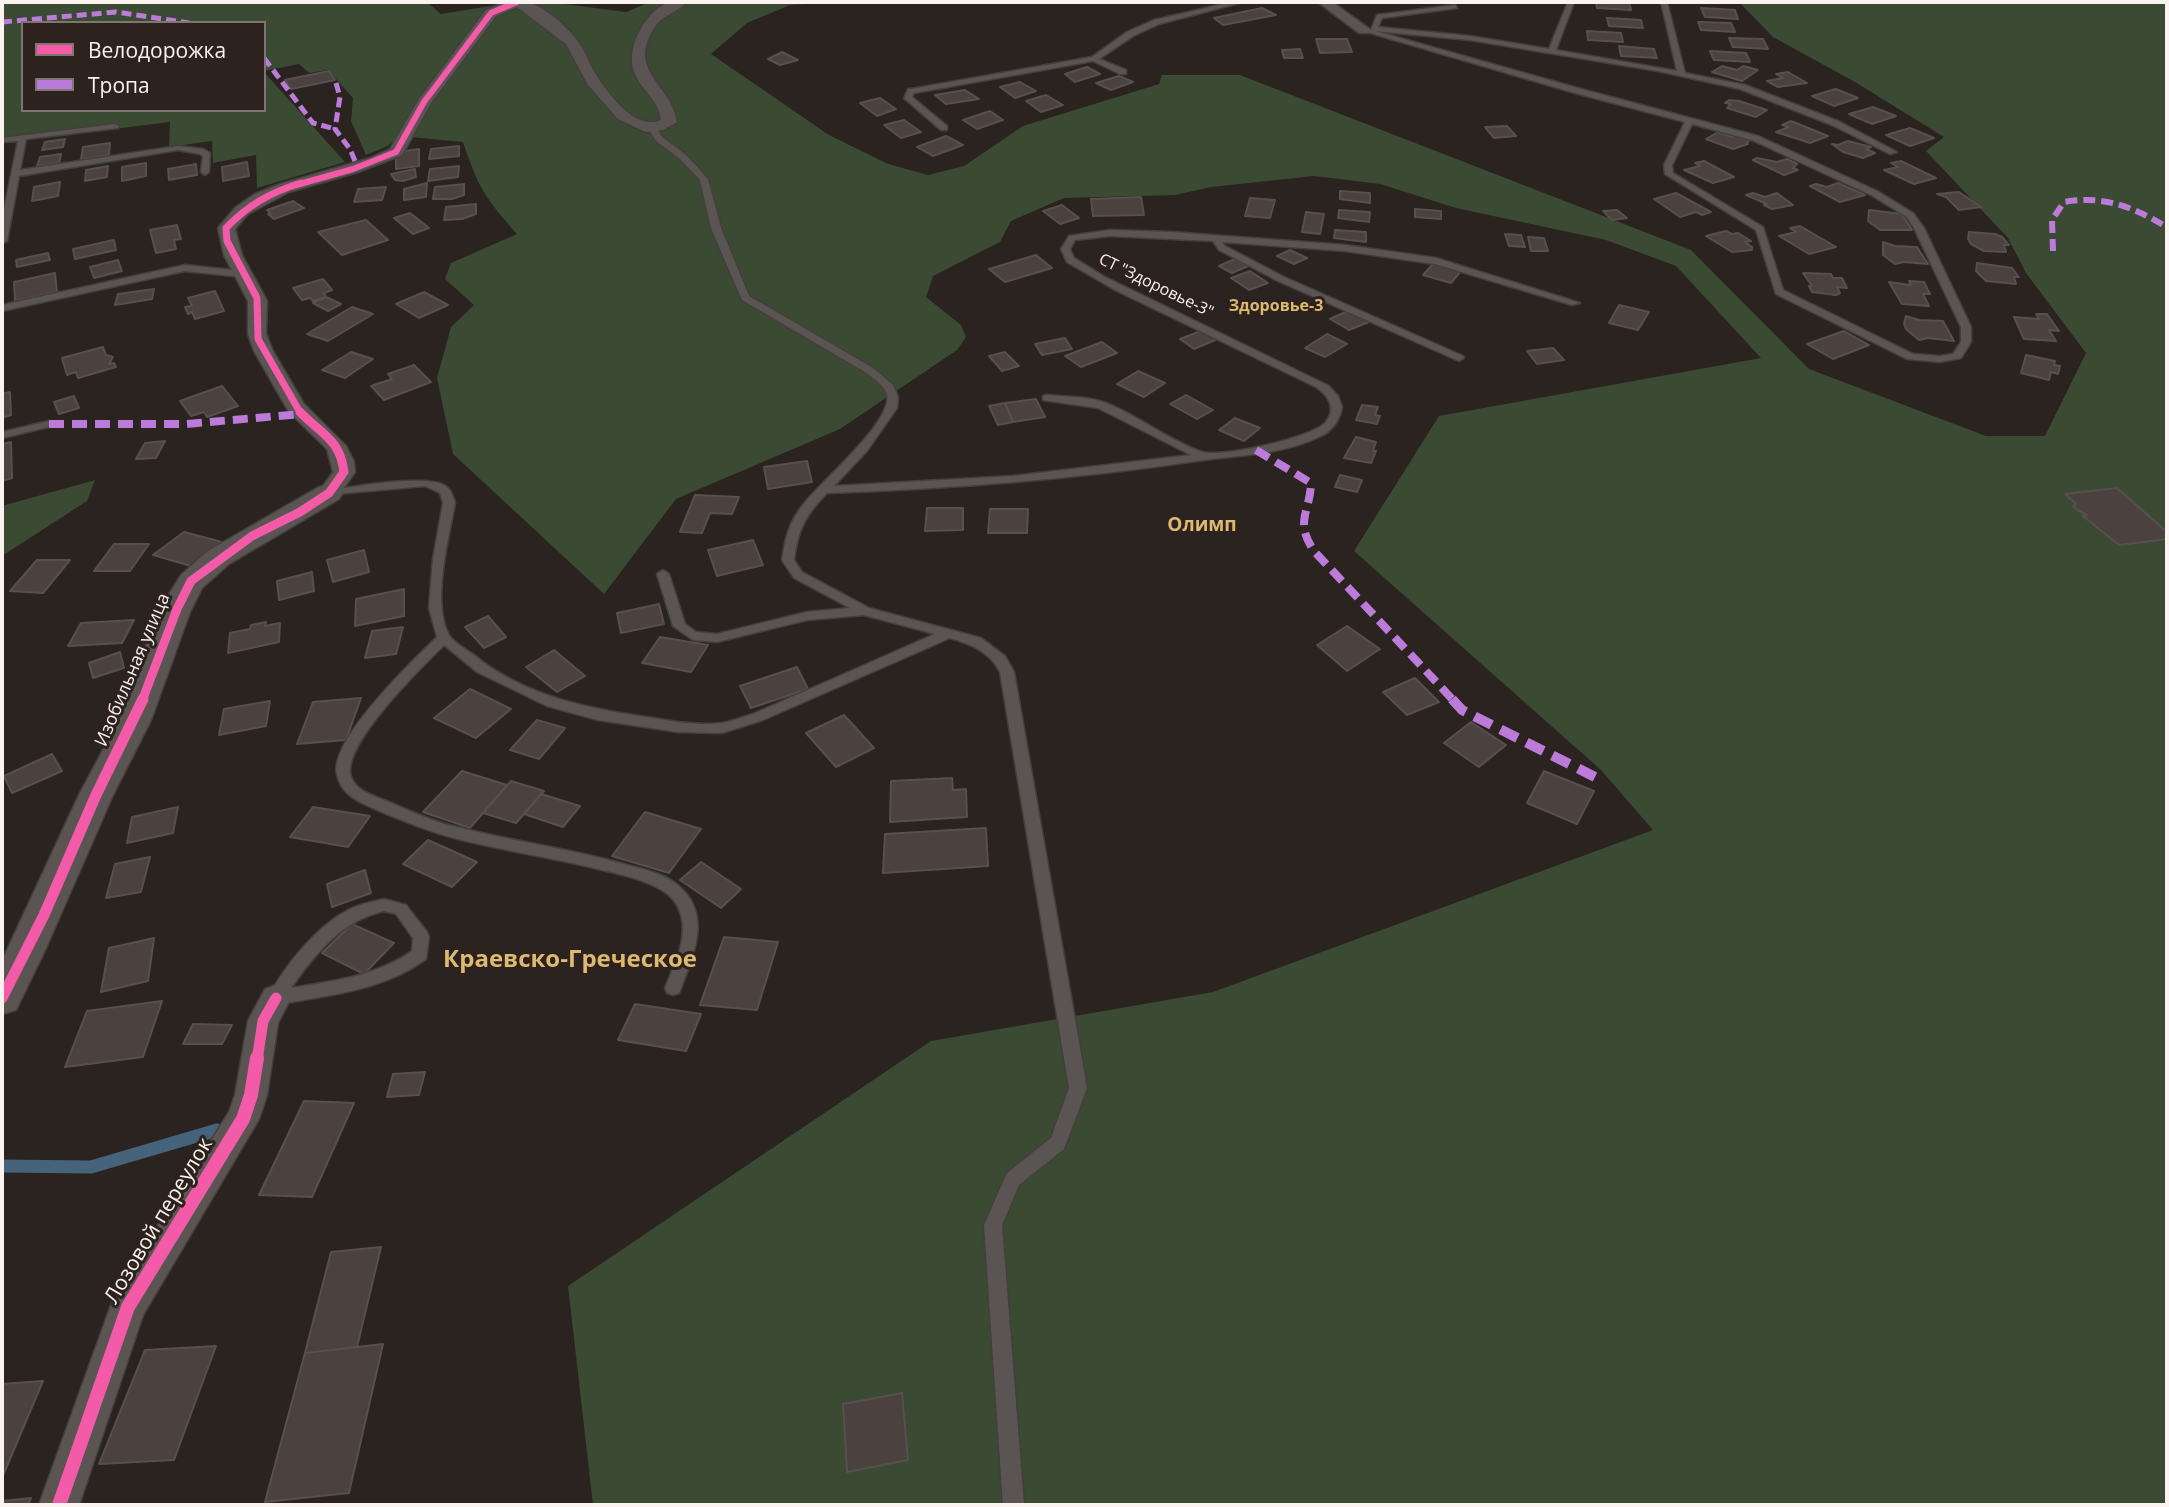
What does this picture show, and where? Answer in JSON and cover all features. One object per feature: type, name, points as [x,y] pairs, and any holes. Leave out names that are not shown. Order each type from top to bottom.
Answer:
[{"type":"street","points":[[330,493],[344,472],[342,455],[330,438],[301,414],[266,355],[257,332],[257,298],[227,241],[226,228],[233,218],[272,194],[396,152],[431,93],[491,13],[518,2],[573,43],[590,77],[626,117],[643,128],[669,122],[669,113],[640,74],[636,57],[654,18],[681,2]]},
{"type":"street","points":[[1324,2],[1369,30]]},
{"type":"street","name":"Изобильная улица","points":[[2,998],[44,915],[96,795],[135,719],[177,609],[191,581],[219,558],[252,537],[330,493]]},
{"type":"street","name":"Лозовой переулок","points":[[59,1505],[128,1307],[243,1119],[251,1095],[263,1021],[276,998]]},
{"type":"lane","points":[[944,128],[908,98],[911,91],[1094,59],[1129,34],[1157,22],[1240,2]]},
{"type":"lane","points":[[1552,52],[1571,2]]},
{"type":"lane","points":[[1664,2],[1682,74]]},
{"type":"lane","points":[[1369,30],[1380,16],[1391,13],[1455,7]]},
{"type":"lane","points":[[1369,30],[1436,33],[1682,74],[1742,87],[1835,123],[1893,152]]},
{"type":"lane","points":[[1369,30],[1577,91],[1690,120],[1755,138],[1874,193],[1909,215],[1919,228],[1966,327],[1966,342],[1957,356],[1940,359],[1911,357],[1779,292],[1760,229],[1669,174],[1668,165],[1690,120]]},
{"type":"lane","points":[[1094,59],[1123,72]]},
{"type":"lane","points":[[2,139],[22,139],[115,126]]},
{"type":"lane","points":[[652,128],[659,139],[682,157],[704,180],[716,228],[745,298],[869,370],[888,385],[893,397],[892,408],[863,449],[807,507],[790,535],[788,560],[798,575],[865,611],[976,641],[1000,659],[1007,672],[1078,1088],[1058,1143],[1013,1180],[993,1225],[1014,1505]]},
{"type":"lane","points":[[2,241],[22,139]]},
{"type":"lane","points":[[14,174],[178,148],[207,155],[205,172]]},
{"type":"lane","name":"СТ \"Здоровье-3\"","points":[[823,490],[930,487],[1147,466],[1256,450],[1314,436],[1335,418],[1337,406],[1332,395],[1318,384],[1226,337],[1133,296],[1070,260],[1065,253],[1065,246],[1072,238],[1110,233],[1345,248],[1436,261],[1575,303]]},
{"type":"lane","points":[[1216,239],[1222,248],[1281,279],[1459,358]]},
{"type":"lane","points":[[2,308],[185,268],[242,274]]},
{"type":"lane","points":[[1047,398],[1101,405],[1203,457]]},
{"type":"lane","points":[[2,435],[49,424]]},
{"type":"lane","points":[[330,493],[425,483],[440,486],[448,494],[449,503],[439,559],[435,608],[444,638],[482,669],[552,703],[598,715],[700,729],[722,728],[758,717],[950,633]]},
{"type":"lane","points":[[663,574],[679,626],[693,636],[717,638],[807,617],[865,611]]},
{"type":"lane","points":[[444,638],[411,668],[363,729],[348,753],[342,769],[347,785],[359,796],[452,832],[628,870],[676,891],[688,912],[693,937],[673,988]]},
{"type":"lane","points":[[384,905],[401,909],[421,937],[419,954],[407,966],[368,978],[276,998],[298,965],[332,930],[361,910],[384,905]]},
{"type":"green space","points":[[2,2],[427,2],[441,14],[515,2],[549,2],[626,12],[650,2],[837,2],[790,5],[747,23],[711,54],[829,135],[888,164],[928,175],[964,166],[1023,126],[1159,84],[1162,75],[1240,75],[1691,250],[1809,369],[1986,436],[2045,436],[2086,353],[2026,273],[2008,238],[1926,151],[1944,137],[1855,82],[1773,37],[1739,2],[2167,2],[2167,1505],[593,1505],[568,1286],[931,1041],[1213,992],[1653,830],[1601,770],[1354,551],[1439,416],[1761,358],[1676,266],[1606,240],[1456,208],[1380,184],[1314,176],[1211,187],[1175,195],[1064,198],[1011,221],[1000,242],[933,276],[926,297],[961,325],[966,337],[957,350],[840,429],[676,499],[604,594],[453,454],[437,378],[451,327],[474,305],[445,279],[451,263],[517,234],[484,191],[463,142],[400,136],[388,146],[366,155],[351,121],[353,98],[328,70],[309,73],[299,64],[266,71],[266,21],[21,21],[21,112],[266,112],[266,74],[345,162],[257,188],[256,155],[213,163],[212,141],[169,147],[170,122],[2,143]]},
{"type":"green space","points":[[95,480],[87,501],[2,556],[2,506]]},
{"type":"building","points":[[1596,2],[1629,2],[1631,10],[1597,8]]},
{"type":"building","points":[[1262,8],[1276,15],[1223,25],[1214,18]]},
{"type":"building","points":[[1701,8],[1735,10],[1738,19],[1705,17]]},
{"type":"building","points":[[1607,18],[1641,20],[1643,28],[1609,26]]},
{"type":"building","points":[[1698,22],[1731,23],[1735,32],[1701,30]]},
{"type":"building","points":[[1587,31],[1621,33],[1623,42],[1588,40]]},
{"type":"building","points":[[1729,38],[1763,39],[1768,49],[1733,47]]},
{"type":"building","points":[[1316,39],[1347,39],[1352,52],[1320,53]]},
{"type":"building","points":[[1619,46],[1654,49],[1657,58],[1621,56]]},
{"type":"building","points":[[1300,49],[1303,58],[1284,58],[1282,50]]},
{"type":"building","points":[[1710,51],[1746,53],[1750,62],[1714,60]]},
{"type":"building","points":[[782,52],[798,60],[780,65],[768,59]]},
{"type":"building","points":[[1722,66],[1737,70],[1743,66],[1758,70],[1742,81],[1712,72]]},
{"type":"building","points":[[1087,67],[1100,74],[1075,82],[1065,74]]},
{"type":"building","points":[[329,71],[335,80],[291,89],[285,80]]},
{"type":"building","points":[[1788,72],[1807,83],[1778,87],[1767,81],[1783,78],[1776,74]]},
{"type":"building","points":[[1119,76],[1133,82],[1111,90],[1096,83]]},
{"type":"building","points":[[1020,82],[1036,91],[1015,98],[1000,87]]},
{"type":"building","points":[[1836,89],[1858,98],[1834,106],[1812,96]]},
{"type":"building","points":[[965,90],[979,99],[946,104],[935,95]]},
{"type":"building","points":[[1046,95],[1063,105],[1041,112],[1026,101]]},
{"type":"building","points":[[880,98],[896,109],[877,116],[860,103]]},
{"type":"building","points":[[1729,100],[1767,110],[1756,117],[1727,108],[1731,104],[1725,103]]},
{"type":"building","points":[[1873,107],[1896,116],[1872,124],[1849,114]]},
{"type":"building","points":[[990,111],[1003,120],[977,129],[963,120]]},
{"type":"building","points":[[904,120],[921,132],[901,138],[884,125]]},
{"type":"building","points":[[1791,121],[1828,136],[1810,143],[1776,132],[1789,127],[1782,125]]},
{"type":"building","points":[[1507,126],[1516,136],[1494,138],[1485,127]]},
{"type":"building","points":[[1910,128],[1934,138],[1910,146],[1886,135]]},
{"type":"building","points":[[1718,132],[1750,140],[1746,143],[1748,144],[1733,149],[1706,139]]},
{"type":"building","points":[[946,136],[963,145],[933,156],[917,147]]},
{"type":"building","points":[[65,139],[63,147],[42,150],[45,142]]},
{"type":"building","points":[[1848,141],[1871,147],[1866,149],[1875,153],[1863,158],[1843,152],[1832,144]]},
{"type":"building","points":[[110,143],[109,155],[81,160],[83,147]]},
{"type":"building","points":[[459,146],[459,156],[429,159],[431,149]]},
{"type":"building","points":[[419,149],[419,166],[396,169],[396,157],[402,156],[405,151]]},
{"type":"building","points":[[61,154],[59,163],[37,166],[40,157]]},
{"type":"building","points":[[1757,158],[1777,162],[1787,159],[1797,164],[1793,168],[1798,170],[1784,175],[1753,160]]},
{"type":"building","points":[[1704,161],[1734,177],[1713,183],[1684,170],[1700,166],[1695,163]]},
{"type":"building","points":[[1901,161],[1936,178],[1914,184],[1884,170],[1898,167],[1891,163]]},
{"type":"building","points":[[247,162],[249,176],[223,181],[222,167]]},
{"type":"building","points":[[146,163],[146,176],[122,181],[122,167]]},
{"type":"building","points":[[196,164],[197,175],[169,180],[168,169]]},
{"type":"building","points":[[108,166],[107,177],[85,181],[86,170]]},
{"type":"building","points":[[459,166],[458,177],[428,181],[430,169]]},
{"type":"building","points":[[415,169],[416,177],[403,181],[395,180],[391,174]]},
{"type":"building","points":[[60,182],[58,196],[32,201],[34,187]]},
{"type":"building","points":[[427,183],[426,197],[404,200],[404,189]]},
{"type":"building","points":[[1838,183],[1865,195],[1840,202],[1810,186],[1816,184],[1827,187]]},
{"type":"building","points":[[464,184],[464,195],[452,199],[433,199],[435,187]]},
{"type":"building","points":[[386,187],[382,200],[354,202],[358,189]]},
{"type":"building","points":[[1340,191],[1370,193],[1370,203],[1340,199]]},
{"type":"building","points":[[1959,192],[1981,207],[1959,210],[1946,197],[1937,194]]},
{"type":"building","points":[[1676,193],[1711,212],[1702,215],[1696,212],[1680,217],[1654,199]]},
{"type":"building","points":[[1753,193],[1765,197],[1777,193],[1793,205],[1772,209],[1746,195]]},
{"type":"building","points":[[1141,197],[1144,215],[1093,216],[1091,199]]},
{"type":"building","points":[[1250,198],[1275,200],[1270,218],[1245,216]]},
{"type":"building","points":[[293,201],[304,208],[274,219],[268,214],[271,213],[267,210]]},
{"type":"building","points":[[476,204],[476,214],[462,219],[444,220],[446,207]]},
{"type":"building","points":[[1062,205],[1079,218],[1060,224],[1043,211]]},
{"type":"building","points":[[1415,209],[1441,211],[1441,219],[1415,217]]},
{"type":"building","points":[[1339,210],[1370,212],[1369,222],[1338,218]]},
{"type":"building","points":[[1617,210],[1627,218],[1612,220],[1603,211]]},
{"type":"building","points":[[1869,210],[1902,214],[1912,230],[1880,230],[1868,221]]},
{"type":"building","points":[[1306,212],[1324,214],[1320,234],[1302,232]]},
{"type":"building","points":[[410,213],[429,228],[413,234],[394,218]]},
{"type":"building","points":[[366,220],[388,240],[342,255],[318,232]]},
{"type":"building","points":[[177,225],[181,239],[174,240],[176,249],[156,253],[150,230]]},
{"type":"building","points":[[1800,226],[1836,247],[1809,254],[1779,236],[1796,232],[1790,228]]},
{"type":"building","points":[[1335,230],[1366,232],[1366,242],[1334,238]]},
{"type":"building","points":[[1726,231],[1738,233],[1751,241],[1745,242],[1752,250],[1732,252],[1706,236]]},
{"type":"building","points":[[1969,232],[2002,237],[2009,245],[2004,245],[2006,252],[1984,251],[1971,244],[1968,239]]},
{"type":"building","points":[[1505,234],[1521,235],[1525,247],[1509,246]]},
{"type":"building","points":[[1528,237],[1544,238],[1548,251],[1531,251]]},
{"type":"building","points":[[114,240],[116,250],[75,259],[73,249]]},
{"type":"building","points":[[1883,242],[1895,246],[1917,247],[1928,264],[1895,264],[1883,255]]},
{"type":"building","points":[[1290,250],[1307,258],[1294,264],[1277,256]]},
{"type":"building","points":[[48,253],[50,260],[17,267],[16,260]]},
{"type":"building","points":[[1036,255],[1052,268],[1005,282],[989,269]]},
{"type":"building","points":[[1235,259],[1248,266],[1232,273],[1219,266]]},
{"type":"building","points":[[118,260],[122,271],[94,278],[90,267]]},
{"type":"building","points":[[1977,263],[2012,268],[2019,277],[2014,277],[2016,284],[1986,281],[1976,271]]},
{"type":"building","points":[[1433,264],[1461,271],[1451,283],[1423,275]]},
{"type":"building","points":[[1250,271],[1268,283],[1249,290],[1231,278]]},
{"type":"building","points":[[55,273],[57,292],[15,301],[14,282]]},
{"type":"building","points":[[1803,273],[1831,274],[1833,278],[1842,278],[1847,288],[1837,287],[1840,293],[1836,295],[1812,292],[1809,286],[1812,286]]},
{"type":"building","points":[[323,279],[332,290],[324,293],[326,297],[313,301],[310,298],[302,300],[293,288]]},
{"type":"building","points":[[1909,281],[1924,282],[1930,294],[1923,294],[1929,306],[1902,304],[1889,282],[1911,285]]},
{"type":"building","points":[[154,289],[152,299],[115,305],[118,294]]},
{"type":"building","points":[[215,291],[224,311],[195,319],[192,312],[188,314],[185,307],[192,306],[188,298]]},
{"type":"building","points":[[424,292],[448,305],[419,318],[396,304]]},
{"type":"building","points":[[326,297],[341,304],[328,311],[313,303]]},
{"type":"building","points":[[1619,305],[1649,312],[1638,330],[1609,323]]},
{"type":"building","points":[[352,307],[373,314],[328,341],[307,334]]},
{"type":"building","points":[[1350,310],[1369,322],[1349,330],[1330,319]]},
{"type":"building","points":[[2036,314],[2047,314],[2059,331],[2049,330],[2056,341],[2024,339],[2014,317],[2039,319]]},
{"type":"building","points":[[1906,316],[1919,320],[1943,321],[1954,341],[1928,338],[1919,340],[1906,329]]},
{"type":"building","points":[[1206,329],[1220,338],[1194,349],[1180,339]]},
{"type":"building","points":[[1844,331],[1869,345],[1833,359],[1807,344]]},
{"type":"building","points":[[1327,334],[1347,344],[1325,357],[1305,348]]},
{"type":"building","points":[[1065,338],[1072,349],[1042,355],[1035,344]]},
{"type":"building","points":[[1102,342],[1117,353],[1081,367],[1065,356]]},
{"type":"building","points":[[103,347],[106,355],[113,357],[109,364],[114,363],[116,367],[78,378],[76,372],[67,375],[62,358]]},
{"type":"building","points":[[1553,348],[1564,360],[1537,364],[1527,351]]},
{"type":"building","points":[[351,352],[373,359],[345,378],[322,370]]},
{"type":"building","points":[[1005,352],[1019,366],[1002,371],[989,356]]},
{"type":"building","points":[[2026,355],[2055,361],[2054,365],[2060,366],[2058,374],[2051,372],[2049,380],[2021,373]]},
{"type":"building","points":[[414,365],[431,382],[384,400],[371,386],[392,379],[388,374]]},
{"type":"building","points":[[1138,371],[1165,383],[1144,397],[1117,384]]},
{"type":"building","points":[[222,386],[238,406],[207,417],[204,412],[191,416],[180,401]]},
{"type":"building","points":[[10,392],[11,415],[2,418],[2,394]]},
{"type":"building","points":[[1186,395],[1213,410],[1197,419],[1170,404]]},
{"type":"building","points":[[74,396],[79,408],[59,414],[54,402]]},
{"type":"building","points":[[1036,399],[1045,417],[1013,422],[1005,403]]},
{"type":"building","points":[[1005,403],[1013,422],[998,425],[989,406]]},
{"type":"building","points":[[1362,405],[1378,407],[1375,415],[1380,416],[1377,424],[1356,420]]},
{"type":"building","points":[[1235,418],[1260,428],[1244,441],[1219,430]]},
{"type":"building","points":[[1356,437],[1376,442],[1371,463],[1344,458]]},
{"type":"building","points":[[165,441],[156,458],[136,459],[145,443]]},
{"type":"building","points":[[11,442],[12,478],[2,481],[2,444]]},
{"type":"building","points":[[807,461],[812,482],[768,489],[764,467]]},
{"type":"building","points":[[1340,475],[1362,480],[1357,492],[1335,487]]},
{"type":"building","points":[[2117,488],[2167,532],[2167,539],[2119,545],[2083,516],[2087,515],[2077,510],[2073,506],[2076,504],[2065,494]]},
{"type":"building","points":[[695,495],[739,497],[732,514],[710,513],[702,533],[680,532]]},
{"type":"building","points":[[927,508],[963,508],[963,530],[925,531]]},
{"type":"building","points":[[990,509],[1028,509],[1027,533],[988,533]]},
{"type":"building","points":[[184,532],[222,542],[191,566],[153,555]]},
{"type":"building","points":[[753,540],[763,565],[717,576],[708,550]]},
{"type":"building","points":[[114,544],[149,544],[130,571],[94,571]]},
{"type":"building","points":[[364,550],[369,572],[333,582],[327,560]]},
{"type":"building","points":[[37,560],[70,560],[43,593],[10,591]]},
{"type":"building","points":[[312,572],[314,591],[279,600],[277,581]]},
{"type":"building","points":[[404,589],[404,616],[355,626],[356,599]]},
{"type":"building","points":[[659,604],[664,624],[621,633],[617,613]]},
{"type":"building","points":[[488,616],[506,637],[484,648],[465,627]]},
{"type":"building","points":[[134,620],[122,643],[68,646],[81,623]]},
{"type":"building","points":[[266,622],[265,626],[280,623],[279,642],[228,653],[230,633]]},
{"type":"building","points":[[1347,626],[1380,649],[1347,671],[1317,645]]},
{"type":"building","points":[[403,627],[396,654],[365,658],[372,631]]},
{"type":"building","points":[[660,637],[708,645],[691,672],[642,663]]},
{"type":"building","points":[[554,650],[585,676],[557,692],[526,667]]},
{"type":"building","points":[[120,652],[124,668],[93,678],[89,663]]},
{"type":"building","points":[[797,667],[808,689],[751,708],[740,686]]},
{"type":"building","points":[[1415,678],[1439,702],[1407,715],[1383,692]]},
{"type":"building","points":[[470,689],[511,709],[476,738],[434,718]]},
{"type":"building","points":[[361,698],[346,740],[297,744],[313,702]]},
{"type":"building","points":[[270,701],[266,726],[219,735],[224,709]]},
{"type":"building","points":[[844,715],[874,748],[836,767],[806,733]]},
{"type":"building","points":[[537,720],[565,728],[539,759],[510,750]]},
{"type":"building","points":[[1471,722],[1506,745],[1479,767],[1444,743]]},
{"type":"building","points":[[52,754],[62,771],[12,793],[4,776]]},
{"type":"building","points":[[462,771],[507,785],[470,828],[423,812]]},
{"type":"building","points":[[1544,771],[1594,791],[1577,824],[1527,803]]},
{"type":"building","points":[[952,778],[953,790],[966,789],[967,817],[890,822],[891,781]]},
{"type":"building","points":[[511,781],[544,791],[516,823],[483,813]]},
{"type":"building","points":[[541,794],[580,806],[563,827],[524,814]]},
{"type":"building","points":[[178,807],[173,833],[127,843],[132,817]]},
{"type":"building","points":[[313,807],[370,816],[348,847],[290,837]]},
{"type":"building","points":[[645,812],[701,829],[669,873],[612,856]]},
{"type":"building","points":[[986,828],[988,866],[883,873],[885,834]]},
{"type":"building","points":[[428,840],[477,862],[452,887],[403,864]]},
{"type":"building","points":[[150,857],[141,892],[106,898],[115,864]]},
{"type":"building","points":[[701,862],[741,889],[721,908],[680,880]]},
{"type":"building","points":[[365,870],[371,893],[332,907],[327,884]]},
{"type":"building","points":[[352,924],[394,943],[364,974],[322,953]]},
{"type":"building","points":[[724,937],[778,942],[757,1010],[700,1005]]},
{"type":"building","points":[[154,938],[148,981],[101,992],[109,948]]},
{"type":"building","points":[[162,1001],[143,1057],[65,1067],[87,1011]]},
{"type":"building","points":[[635,1004],[701,1014],[686,1051],[618,1040]]},
{"type":"building","points":[[193,1024],[232,1025],[222,1044],[183,1044]]},
{"type":"building","points":[[425,1072],[419,1095],[387,1097],[393,1074]]},
{"type":"building","points":[[304,1101],[354,1103],[312,1197],[259,1195]]},
{"type":"building","points":[[381,1247],[357,1347],[305,1353],[331,1252]]},
{"type":"building","points":[[383,1344],[349,1493],[265,1502],[305,1353]]},
{"type":"building","points":[[216,1346],[174,1460],[99,1464],[145,1350]]},
{"type":"building","points":[[43,1381],[2,1478],[2,1384]]},
{"type":"building","points":[[902,1393],[908,1460],[847,1472],[843,1404]]},
{"type":"building","points":[[31,1498],[28,1505],[2,1505],[2,1501]]},
{"type":"waterway","points":[[2,1166],[91,1167],[217,1130]]},
{"type":"marked path","points":[[2,22],[116,12],[176,21]]},
{"type":"marked path","points":[[266,61],[313,123],[335,129]]},
{"type":"marked path","points":[[336,83],[340,97],[335,129],[350,149],[357,166]]},
{"type":"marked path","points":[[2053,251],[2052,220],[2064,202],[2079,199],[2106,200],[2130,207],[2167,227]]},
{"type":"marked path","points":[[49,424],[186,424],[301,414]]},
{"type":"marked path","points":[[1256,450],[1311,483],[1303,523],[1307,540],[1321,562],[1462,710],[1595,777]]},
{"type":"cycle path","points":[[2,998],[44,915],[96,795],[135,719],[177,609],[191,581],[252,536],[300,512],[329,493],[344,472],[342,455],[330,438],[301,414],[258,339],[257,298],[227,241],[226,228],[242,211],[261,198],[306,181],[375,162],[396,152],[424,102],[491,13],[517,2]]},
{"type":"cycle path","points":[[59,1505],[128,1307],[243,1119],[251,1095],[263,1021],[276,998]]},
{"type":"district","name":"Здоровье-3","points":[[1276,306]]},
{"type":"district","name":"Олимп","points":[[1202,526]]},
{"type":"district","name":"Краевско-Греческое","points":[[570,960]]}]
